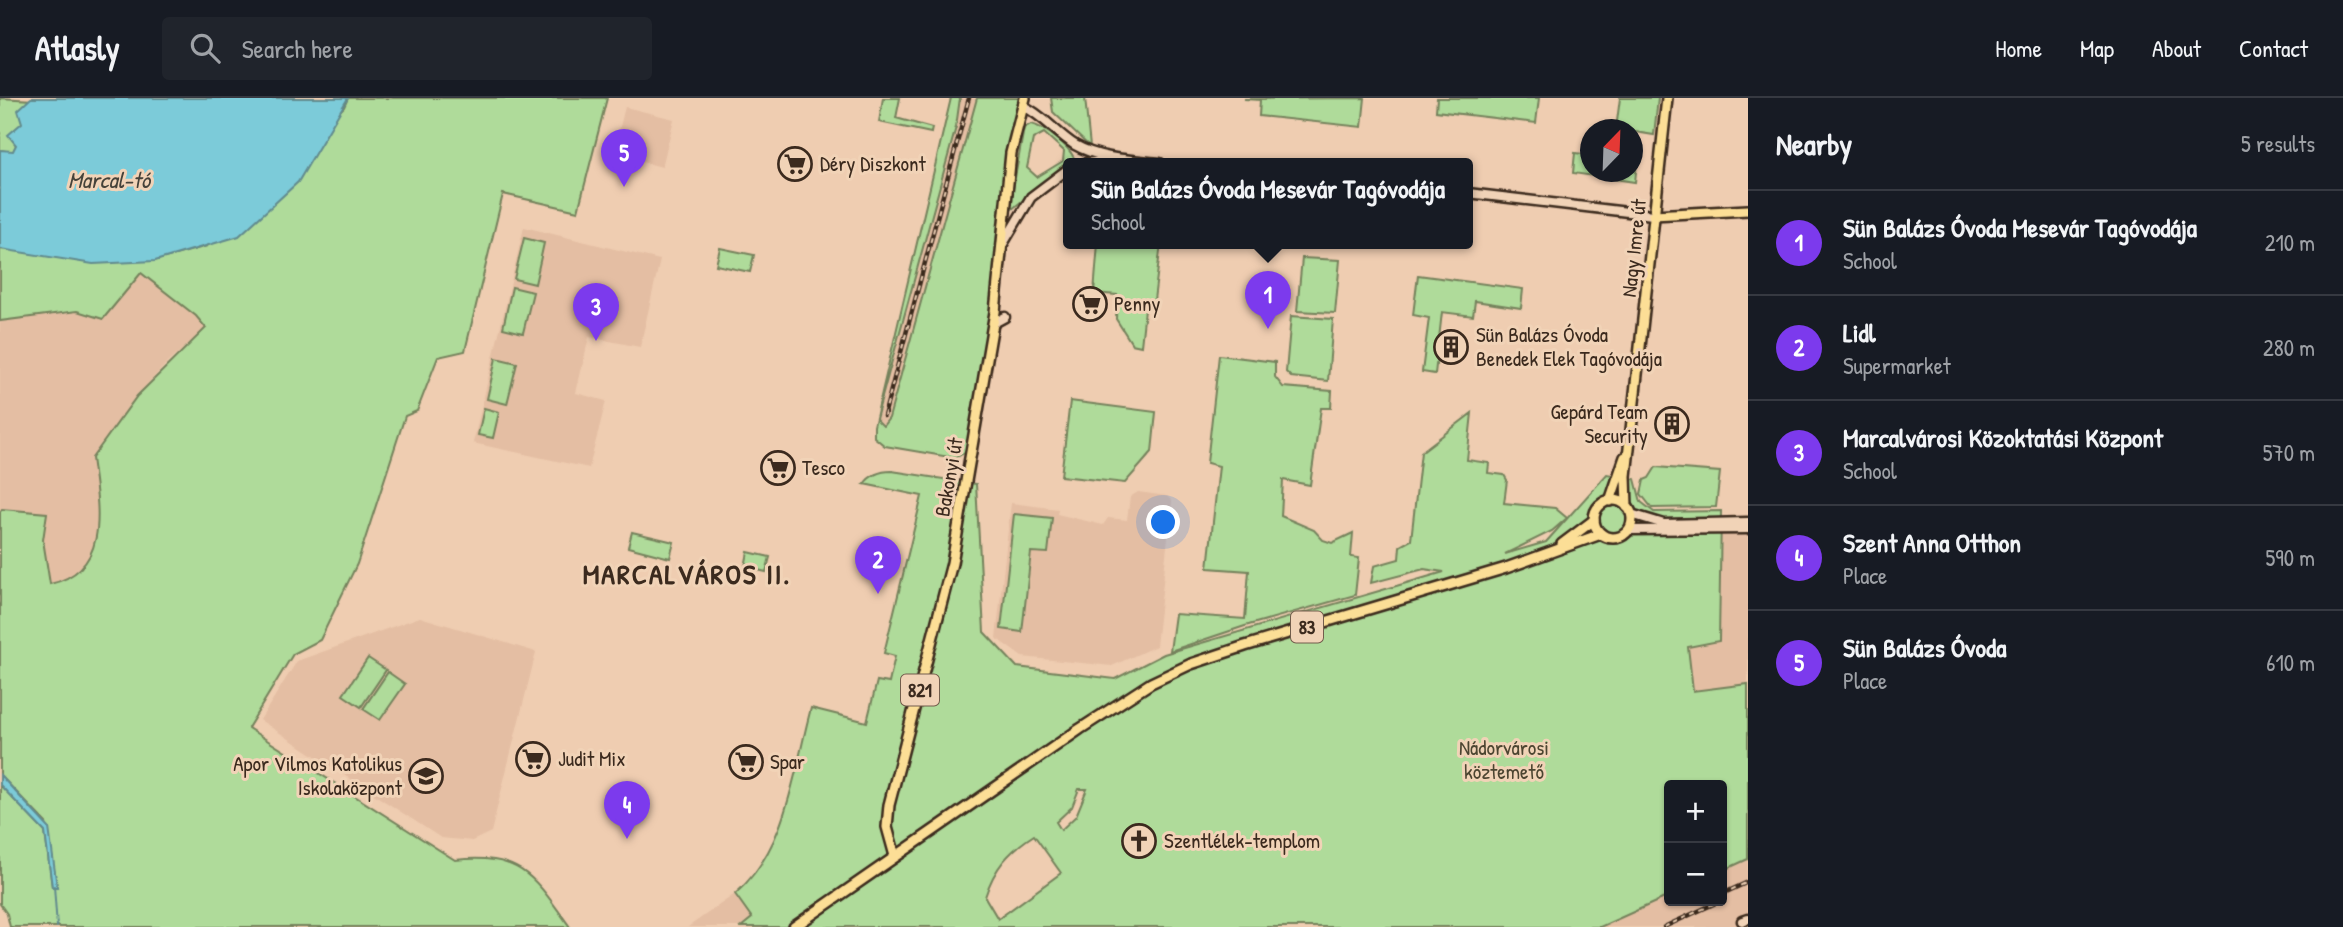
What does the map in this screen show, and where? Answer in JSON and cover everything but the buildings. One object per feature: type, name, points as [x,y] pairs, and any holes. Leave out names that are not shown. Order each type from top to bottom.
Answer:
[{"type":"main road","name":"Nagy Imre út","points":[[1629,511],[1630,443],[1667,98]]},
{"type":"main road","name":"Bakonyi út","points":[[895,856],[887,827],[889,805],[943,607],[994,323],[1011,153],[1024,102]]},
{"type":"main road","points":[[1653,215],[1748,210]]},
{"type":"main road","name":"Nagy Imre út","points":[[1610,501],[1630,443]]},
{"type":"main road","points":[[1610,501],[1629,511]]},
{"type":"main road","name":"83","points":[[1553,551],[1594,520],[1599,506],[1610,501]]},
{"type":"main road","name":"83","points":[[794,927],[1080,729],[1151,684],[1191,664],[1506,568],[1601,534],[1614,538],[1629,530],[1629,511]]},
{"type":"main road","points":[[1594,520],[1601,534]]},
{"type":"street","points":[[1024,102],[1077,146],[1123,158]]},
{"type":"street","points":[[1003,244],[1031,197],[1063,173]]},
{"type":"street","points":[[1473,194],[1653,215]]},
{"type":"street","points":[[1629,511],[1664,524],[1748,522]]},
{"type":"street","points":[[1629,530],[1748,529]]},
{"type":"shaded area","points":[[960,98],[977,98],[888,418],[883,426],[876,419],[956,127]]},
{"type":"shaded area","points":[[625,107],[674,119],[662,167],[613,154]]},
{"type":"shaded area","points":[[524,227],[660,260],[640,347],[589,337],[576,393],[606,401],[589,468],[473,443]]},
{"type":"shaded area","points":[[141,273],[196,316],[206,328],[166,364],[137,396],[92,458],[98,503],[97,542],[87,561],[68,578],[50,584],[43,540],[46,513],[2,509],[0,512],[0,321],[77,311],[103,319]]},
{"type":"shaded area","points":[[1138,492],[1167,496],[1172,501],[1156,646],[1112,666],[1022,657],[996,638],[1011,503],[1058,509],[1057,514],[1103,525],[1108,518],[1127,520],[1130,497]]},
{"type":"shaded area","points":[[1748,522],[1748,746],[1692,691],[1688,647],[1719,640],[1720,524]]},
{"type":"shaded area","name":"Apor Vilmos Katolikus Iskolaközpont","points":[[420,617],[536,652],[491,832],[472,841],[441,838],[260,720],[297,661]]},
{"type":"shaded area","points":[[1748,859],[1748,914],[1742,916],[1746,927],[1600,927],[1664,898],[1664,906],[1727,906],[1727,869]]},
{"type":"shaded area","points":[[735,894],[752,919],[741,927],[688,927]]},
{"type":"green space","points":[[0,98],[32,100],[22,123],[9,135],[16,145],[13,152],[0,150]]},
{"type":"green space","points":[[348,98],[607,98],[578,211],[503,194],[465,351],[438,357],[417,411],[405,416],[357,564],[320,640],[293,654],[248,728],[455,860],[496,860],[524,872],[546,894],[570,927],[10,927],[7,914],[0,904],[0,785],[45,832],[52,887],[57,887],[46,823],[0,775],[0,512],[2,509],[47,513],[43,540],[50,584],[70,576],[84,565],[92,550],[98,515],[92,458],[137,396],[206,328],[196,316],[141,273],[103,319],[77,311],[0,321],[0,249],[154,261],[207,246],[344,107]]},
{"type":"green space","points":[[883,98],[900,98],[896,118],[932,128],[931,133],[879,122]]},
{"type":"green space","points":[[951,98],[960,98],[956,127],[876,419],[883,426],[889,418],[977,98],[1023,98],[1003,184],[982,373],[968,445],[964,453],[955,458],[885,446],[874,437],[874,426]]},
{"type":"green space","points":[[1051,98],[1085,98],[1090,147],[1053,112]]},
{"type":"green space","points":[[1365,98],[1362,127],[1259,116],[1260,100],[1244,99]]},
{"type":"green space","points":[[1437,98],[1539,98],[1536,123],[1436,111]]},
{"type":"green space","points":[[1620,98],[1658,98],[1654,135],[1643,133],[1643,119],[1617,119]]},
{"type":"green space","points":[[1031,124],[1050,133],[1074,158],[1063,158],[1064,151],[1044,133],[1033,139],[1027,168],[1037,177],[1063,161],[1063,167],[1011,210],[1024,128]]},
{"type":"green space","points":[[1575,153],[1580,154],[1580,174],[1573,173]]},
{"type":"green space","points":[[524,238],[544,243],[535,284],[514,279]]},
{"type":"green space","points":[[720,248],[754,255],[750,272],[716,265]]},
{"type":"green space","points":[[1098,249],[1160,249],[1154,300],[1146,300],[1141,346],[1132,344],[1116,319],[1117,295],[1094,293]]},
{"type":"green space","points":[[1302,258],[1340,260],[1335,313],[1297,311]]},
{"type":"green space","points":[[1418,275],[1523,289],[1521,308],[1475,301],[1473,316],[1442,312],[1435,374],[1422,372],[1429,318],[1413,315]]},
{"type":"green space","points":[[512,287],[533,292],[523,333],[503,328]]},
{"type":"green space","points":[[1291,316],[1333,319],[1328,381],[1291,377],[1286,372]]},
{"type":"green space","points":[[1219,355],[1275,362],[1275,377],[1283,387],[1332,391],[1331,408],[1321,408],[1310,485],[1283,480],[1281,516],[1314,530],[1323,540],[1332,543],[1353,533],[1351,557],[1359,558],[1355,595],[1245,626],[1170,651],[1175,614],[1245,619],[1249,571],[1208,568],[1219,466],[1207,463]]},
{"type":"green space","points":[[496,358],[517,363],[507,404],[487,399]]},
{"type":"green space","points":[[1070,401],[1156,412],[1152,452],[1125,483],[1061,476]]},
{"type":"green space","points":[[484,408],[499,412],[493,438],[478,435]]},
{"type":"green space","name":"Nádorvárosi köztemető","points":[[1472,413],[1467,460],[1489,463],[1488,473],[1504,475],[1507,480],[1504,503],[1555,508],[1567,518],[1552,531],[1505,554],[1546,542],[1607,474],[1635,479],[1641,502],[1654,512],[1721,511],[1719,641],[1688,647],[1693,691],[1748,684],[1748,859],[1727,869],[1727,780],[1664,780],[1664,898],[1600,927],[741,927],[752,918],[735,894],[752,876],[777,832],[793,783],[811,708],[867,722],[877,681],[889,683],[895,656],[884,653],[922,496],[864,484],[873,475],[892,471],[976,484],[984,632],[1017,667],[1115,679],[1164,654],[1444,572],[1424,569],[1371,583],[1374,566],[1399,559],[1400,546],[1411,540],[1421,452]],"holes":[[[1079,789],[1087,789],[1076,816],[1061,830],[1056,822],[1072,807]],[[1034,835],[1061,873],[998,919],[985,897],[993,877],[1004,861]]]},
{"type":"green space","points":[[1656,467],[1720,472],[1716,507],[1652,508],[1641,494],[1644,480],[1649,478]]},
{"type":"green space","points":[[1014,514],[1052,518],[1048,553],[1031,552],[1022,632],[1001,629]]},
{"type":"green space","points":[[632,532],[674,542],[670,558],[628,547]]},
{"type":"green space","points":[[748,552],[770,557],[766,572],[745,567]]},
{"type":"green space","points":[[368,658],[386,670],[361,707],[343,695]]},
{"type":"green space","points":[[388,672],[405,684],[380,720],[363,709]]},
{"type":"water","name":"Marcal-tó","points":[[31,98],[348,98],[298,182],[239,236],[155,261],[93,264],[0,249],[0,150],[13,151],[16,145],[8,135],[22,123],[18,110]]},
{"type":"water","points":[[0,775],[49,828],[57,887],[52,887],[45,832],[0,785]]},
{"type":"waterway","points":[[54,886],[57,927]]},
{"type":"railway","points":[[884,416],[969,98]]},
{"type":"railway","points":[[1727,892],[1748,882]]},
{"type":"railway","points":[[1664,927],[1709,906]]},
{"type":"place","name":"Déry Diszkont","points":[[795,164]]},
{"type":"place","name":"Sün Balázs Óvoda","points":[[624,187]]},
{"type":"place","name":"Penny","points":[[1090,304]]},
{"type":"place","name":"Sün Balázs Óvoda Mesevár Tagóvodája","points":[[1268,329]]},
{"type":"place","name":"Marcalvárosi Közoktatási Központ","points":[[596,341]]},
{"type":"place","name":"Sün Balázs Óvoda Benedek Elek Tagóvodája","points":[[1451,347]]},
{"type":"place","name":"Gepárd Team Security","points":[[1672,424]]},
{"type":"place","name":"Tesco","points":[[778,468]]},
{"type":"place","name":"Lidl","points":[[878,594]]},
{"type":"place","name":"Judit Mix","points":[[533,759]]},
{"type":"place","name":"Spar","points":[[746,762]]},
{"type":"place","name":"Apor Vilmos Katolikus Iskolaközpont","points":[[426,776]]},
{"type":"place","name":"Szent Anna Otthon","points":[[627,839]]},
{"type":"place","name":"Szentlélek-templom","points":[[1139,841]]},
{"type":"district","name":"MARCALVÁROS II.","points":[[687,574]]}]
